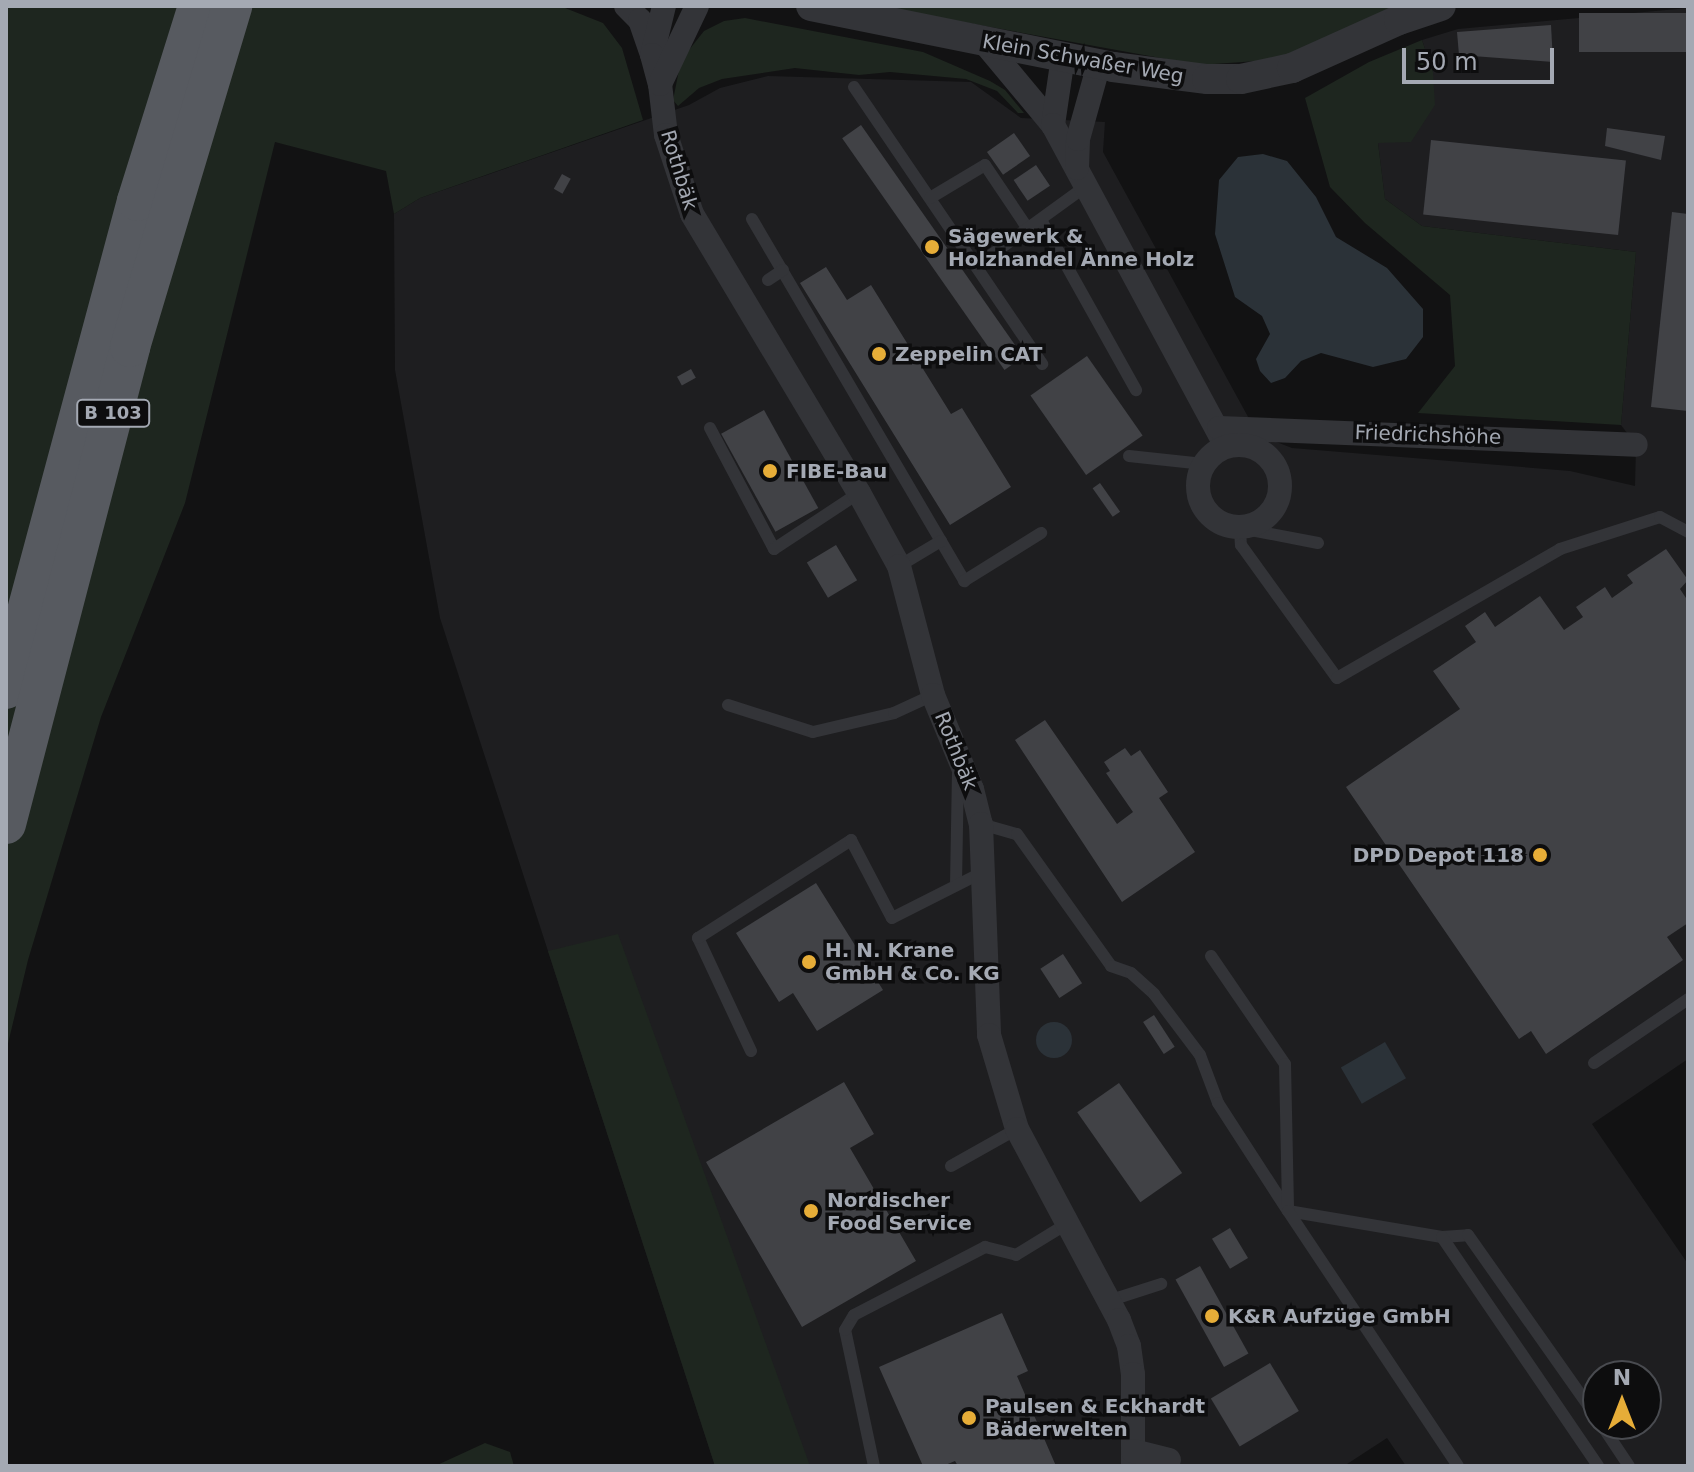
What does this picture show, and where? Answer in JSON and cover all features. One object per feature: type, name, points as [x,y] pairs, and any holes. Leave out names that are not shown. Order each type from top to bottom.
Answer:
[{"type":"highway","name":"B 103","points":[[6,689],[137,201],[198,6]]},
{"type":"highway","name":"B 103","points":[[6,824],[130,347],[232,6]]},
{"type":"street","name":"Rothbäk","points":[[626,6],[640,20],[652,55],[660,84],[666,135],[692,214],[859,493],[899,566],[933,695],[958,752],[981,824],[989,1035],[1017,1129],[1129,1346],[1133,1374],[1133,1459],[1169,1460]]},
{"type":"street","name":"Rothbäk","points":[[652,55],[664,6]]},
{"type":"street","points":[[660,84],[697,6]]},
{"type":"street","name":"Klein Schwaßer Weg","points":[[811,6],[1099,64],[1173,76],[1241,79],[1292,68],[1399,20],[1441,6]]},
{"type":"street","points":[[983,41],[1053,125],[1223,437],[1250,445],[1270,458],[1281,479],[1278,502],[1263,520],[1240,528],[1218,521],[1202,504],[1197,484],[1204,464],[1223,437]]},
{"type":"street","points":[[1053,125],[1063,57]]},
{"type":"street","points":[[1082,176],[1078,139],[1099,64]]},
{"type":"street","name":"Friedrichshöhe","points":[[1223,437],[1636,445]]},
{"type":"lane","points":[[854,87],[1042,364]]},
{"type":"lane","points":[[930,198],[985,165],[1028,229]]},
{"type":"lane","points":[[976,266],[1041,220],[1082,176]]},
{"type":"lane","points":[[752,219],[964,581],[1041,533]]},
{"type":"lane","points":[[1041,220],[1136,390]]},
{"type":"lane","points":[[768,280],[783,270]]},
{"type":"lane","points":[[710,428],[774,549],[859,493]]},
{"type":"lane","points":[[1129,456],[1204,464]]},
{"type":"lane","points":[[1318,543],[1240,528],[1241,545],[1337,678],[1560,549],[1660,517],[1688,532]]},
{"type":"lane","points":[[899,566],[941,541]]},
{"type":"lane","points":[[728,705],[813,732],[894,713],[933,695]]},
{"type":"lane","points":[[956,885],[958,752]]},
{"type":"lane","points":[[981,824],[1017,834],[1111,966],[1131,973],[1154,994],[1200,1055],[1218,1103],[1458,1466]]},
{"type":"lane","points":[[751,1051],[698,938],[851,840],[892,918],[983,871]]},
{"type":"lane","points":[[1211,956],[1285,1064],[1288,1211]]},
{"type":"lane","points":[[1594,1063],[1688,999]]},
{"type":"lane","points":[[951,1166],[1017,1129]]},
{"type":"lane","points":[[1288,1211],[1442,1237],[1468,1235],[1582,1396]]},
{"type":"lane","points":[[874,1466],[845,1330],[854,1315],[985,1247],[1016,1255],[1068,1223]]},
{"type":"lane","points":[[1442,1237],[1598,1466]]},
{"type":"lane","points":[[1108,1301],[1161,1284]]},
{"type":"lane","points":[[1612,1440],[1629,1466]]},
{"type":"shaded area","points":[[6,6],[560,6],[603,23],[622,48],[643,120],[420,198],[394,214],[386,171],[275,142],[185,503],[101,717],[28,960],[6,1052]]},
{"type":"shaded area","points":[[875,6],[1410,6],[1273,60],[1199,65]]},
{"type":"shaded area","points":[[1688,8],[1688,1059],[1592,1124],[1688,1264],[1688,1466],[1406,1466],[1387,1438],[1344,1466],[715,1466],[440,618],[395,370],[394,214],[420,198],[689,105],[720,88],[768,76],[971,82],[1021,118],[1105,122],[1103,152],[1258,435],[1292,448],[1570,471],[1635,486],[1636,445],[1621,425],[1636,252],[1422,226],[1385,199],[1378,143],[1433,72],[1422,40],[1458,29]]},
{"type":"shaded area","points":[[745,18],[923,52],[1005,90],[1024,113],[1018,113],[997,91],[966,79],[890,72],[859,75],[795,68],[722,79],[699,88],[678,106],[673,100],[681,60],[704,31],[724,21]]},
{"type":"shaded area","points":[[1422,40],[1433,72],[1435,105],[1411,142],[1378,143],[1385,199],[1422,226],[1636,252],[1621,425],[1418,413],[1455,366],[1450,295],[1365,223],[1330,187],[1305,98],[1369,62]]},
{"type":"shaded area","points":[[1263,154],[1287,161],[1316,197],[1336,237],[1387,268],[1423,309],[1423,337],[1406,359],[1373,367],[1321,353],[1301,361],[1285,378],[1271,383],[1260,371],[1256,359],[1270,334],[1262,316],[1235,297],[1215,234],[1219,180],[1238,157]]},
{"type":"shaded area","points":[[618,934],[810,1466],[715,1466],[548,951]]},
{"type":"shaded area","points":[[1054,1022],[1067,1027],[1072,1040],[1067,1053],[1054,1058],[1041,1053],[1036,1040],[1041,1027]]},
{"type":"shaded area","points":[[1385,1042],[1406,1078],[1362,1104],[1341,1068]]},
{"type":"shaded area","points":[[485,1443],[510,1452],[514,1466],[435,1466]]},
{"type":"building","points":[[1579,13],[1688,13],[1688,52],[1579,52]]},
{"type":"building","points":[[1551,25],[1553,62],[1459,55],[1457,32]]},
{"type":"building","name":"Sägewerk & Holzhandel Änne Holz","points":[[861,125],[1023,357],[1004,370],[842,138]]},
{"type":"building","points":[[1607,128],[1665,136],[1661,160],[1605,146]]},
{"type":"building","points":[[1014,133],[1030,156],[1003,175],[987,152]]},
{"type":"building","points":[[1431,140],[1626,160],[1618,235],[1423,215]]},
{"type":"building","points":[[1036,165],[1050,186],[1028,201],[1014,180]]},
{"type":"building","points":[[562,174],[571,179],[563,194],[554,189]]},
{"type":"building","points":[[1672,212],[1688,214],[1688,411],[1651,407]]},
{"type":"building","name":"Zeppelin CAT","points":[[826,267],[847,300],[871,285],[951,414],[962,408],[1011,487],[950,525],[800,283]]},
{"type":"building","points":[[1087,356],[1143,435],[1086,475],[1030,396]]},
{"type":"building","points":[[691,369],[696,378],[682,386],[677,377]]},
{"type":"building","name":"FIBE-Bau","points":[[764,410],[818,508],[775,532],[721,434]]},
{"type":"building","points":[[1100,483],[1120,512],[1113,517],[1093,488]]},
{"type":"building","points":[[836,545],[857,580],[828,598],[807,563]]},
{"type":"building","name":"DPD Depot 118","points":[[1666,549],[1688,580],[1680,589],[1688,601],[1688,923],[1667,937],[1683,960],[1546,1054],[1531,1031],[1519,1039],[1346,787],[1460,709],[1433,671],[1476,642],[1465,626],[1485,612],[1495,627],[1540,596],[1564,630],[1583,617],[1576,607],[1605,587],[1612,598],[1633,583],[1627,575]]},
{"type":"building","points":[[1045,720],[1117,824],[1133,812],[1106,773],[1110,771],[1104,762],[1125,748],[1131,756],[1140,750],[1168,792],[1159,798],[1195,852],[1122,902],[1015,740]]},
{"type":"building","name":"H. N. Krane GmbH & Co. KG","points":[[816,883],[883,990],[817,1031],[793,993],[779,1002],[736,933]]},
{"type":"building","points":[[1063,954],[1082,983],[1059,998],[1040,969]]},
{"type":"building","points":[[1154,1015],[1175,1047],[1164,1054],[1143,1022]]},
{"type":"building","name":"Nordischer Food Service","points":[[844,1082],[874,1134],[850,1148],[916,1261],[802,1327],[706,1162]]},
{"type":"building","points":[[1119,1083],[1182,1173],[1140,1202],[1077,1112]]},
{"type":"building","points":[[1230,1228],[1248,1258],[1230,1269],[1212,1239]]},
{"type":"building","name":"K&R Aufzüge GmbH","points":[[1200,1266],[1248,1353],[1224,1367],[1176,1280]]},
{"type":"building","name":"Paulsen & Eckhardt Bäderwelten","points":[[1002,1313],[1028,1371],[1017,1376],[1056,1466],[958,1466],[955,1461],[943,1466],[923,1466],[879,1367]]},
{"type":"building","points":[[1270,1363],[1299,1411],[1240,1447],[1211,1399]]},
{"type":"place","name":"Sägewerk & Holzhandel Änne Holz","points":[[932,247]]},
{"type":"place","name":"Zeppelin CAT","points":[[879,354]]},
{"type":"place","name":"FIBE-Bau","points":[[770,471]]},
{"type":"place","name":"DPD Depot 118","points":[[1540,855]]},
{"type":"place","name":"H. N. Krane GmbH & Co. KG","points":[[809,962]]},
{"type":"place","name":"Nordischer Food Service","points":[[811,1211]]},
{"type":"place","name":"K&R Aufzüge GmbH","points":[[1212,1316]]},
{"type":"place","name":"Paulsen & Eckhardt Bäderwelten","points":[[969,1418]]}]
